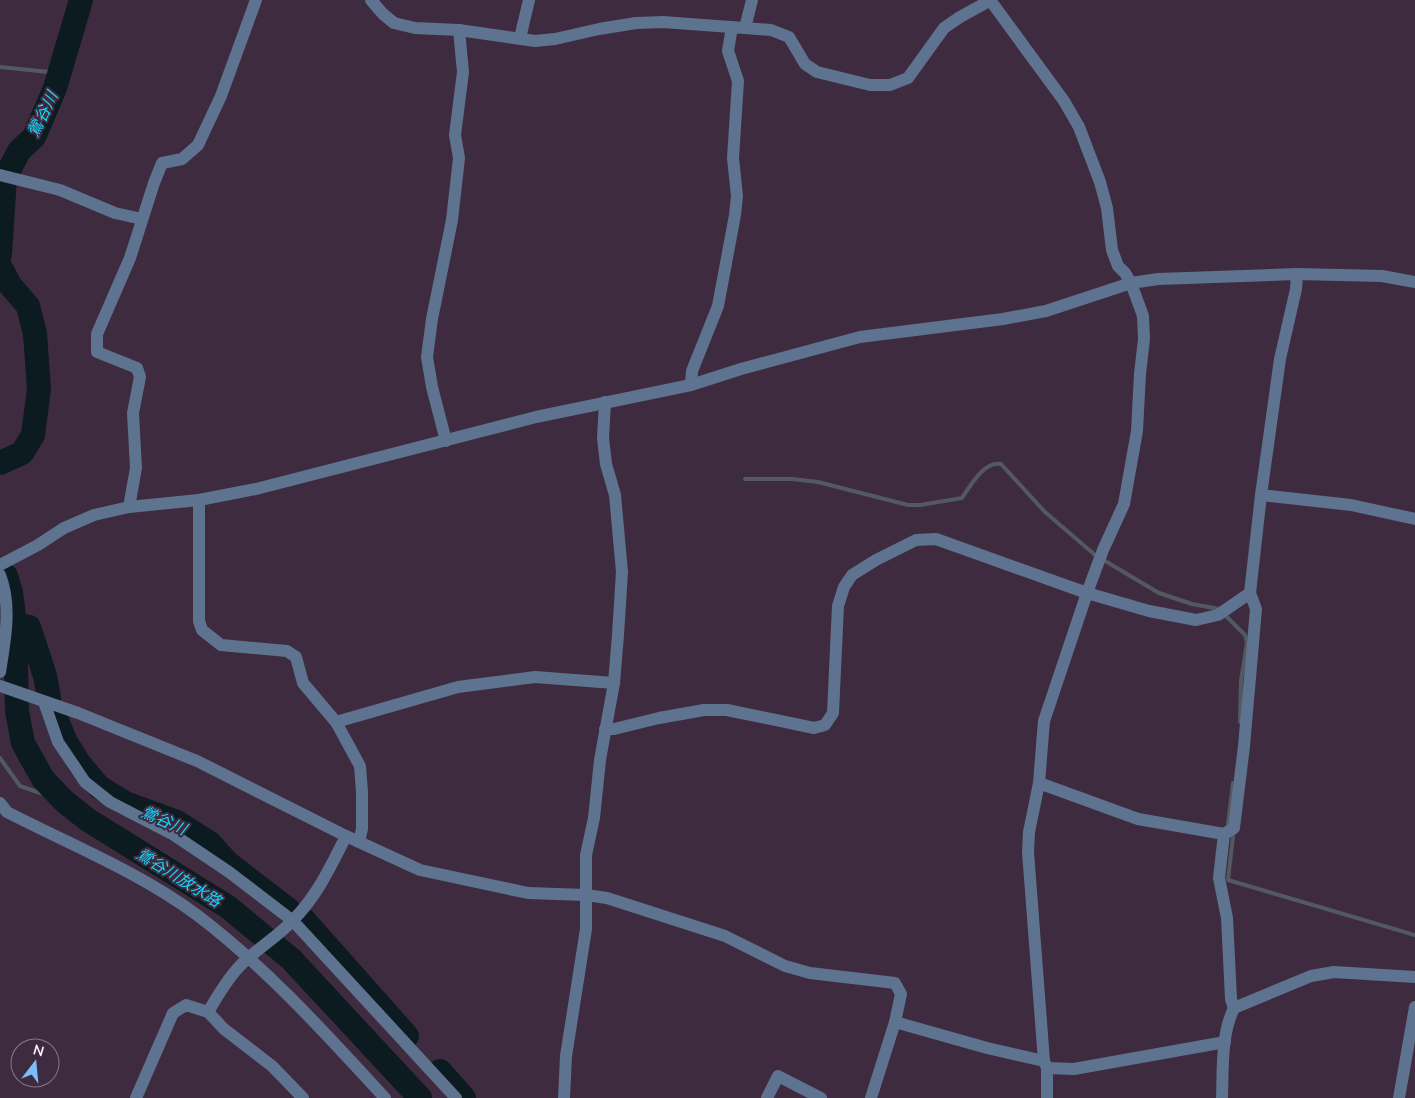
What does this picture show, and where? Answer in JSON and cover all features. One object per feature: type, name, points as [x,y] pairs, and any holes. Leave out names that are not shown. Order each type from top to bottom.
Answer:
[{"type":"street","points":[[129,507],[136,468],[133,412],[140,377],[137,368],[97,352],[97,334],[130,258],[162,163],[182,159],[198,145],[221,96],[256,0]]},
{"type":"street","points":[[371,0],[394,23],[415,28],[459,30],[535,40],[555,39],[636,23],[663,22],[771,30],[789,37],[805,64],[817,72],[870,85],[890,85],[908,78],[944,28],[990,0],[1064,101],[1079,127],[1100,182],[1107,208],[1112,250],[1118,266],[1132,283],[1143,316],[1144,339],[1137,431],[1124,504],[1086,593],[1044,721],[1039,783],[1029,832],[1028,852],[1048,1098]]},
{"type":"street","points":[[520,38],[530,0]]},
{"type":"street","points":[[745,28],[752,0]]},
{"type":"street","points":[[691,385],[692,371],[718,306],[735,216],[737,196],[732,158],[738,82],[728,51],[732,27]]},
{"type":"street","points":[[446,441],[432,387],[427,357],[432,319],[452,220],[460,158],[455,135],[463,72],[459,30]]},
{"type":"street","points":[[0,175],[60,190],[115,213],[142,219]]},
{"type":"street","points":[[1234,1008],[1231,999],[1227,918],[1219,878],[1244,746],[1256,609],[1250,593],[1261,495],[1280,359],[1296,289],[1297,274]]},
{"type":"street","points":[[0,565],[38,545],[64,528],[94,515],[129,507],[199,500],[256,489],[536,417],[691,385],[741,368],[860,337],[1003,319],[1037,312],[1132,283],[1167,278],[1297,274],[1382,276],[1415,282]]},
{"type":"street","points":[[564,1098],[566,1056],[586,929],[586,855],[594,818],[605,729],[614,683],[622,572],[614,495],[606,464],[603,438],[605,402]]},
{"type":"street","points":[[1261,495],[1351,505],[1415,519]]},
{"type":"street","points":[[199,500],[198,621],[202,630],[221,645],[287,651],[296,657],[303,683],[336,722],[360,766],[362,792],[360,842]]},
{"type":"street","points":[[605,729],[614,729],[704,710],[727,710],[814,728],[825,725],[833,713],[838,606],[844,587],[852,575],[876,560],[916,540],[936,539],[1086,593],[1149,611],[1196,620],[1222,612],[1250,593]]},
{"type":"street","points":[[0,575],[6,596],[7,630],[0,672]]},
{"type":"street","points":[[336,722],[458,688],[487,683],[535,677],[614,683]]},
{"type":"street","points":[[3,687],[78,713],[197,761],[346,836],[420,870],[528,893],[586,894],[606,898],[725,936],[785,966],[802,971],[895,983],[901,994],[895,1022],[871,1098]]},
{"type":"street","points":[[40,700],[58,742],[85,782],[110,802],[174,835],[229,872],[290,923],[456,1098]]},
{"type":"street","points":[[1039,783],[1138,819],[1229,831]]},
{"type":"street","points":[[0,804],[7,812],[14,816],[139,878],[197,915],[251,956],[385,1098]]},
{"type":"street","points":[[208,1012],[222,988],[238,968],[290,923],[314,896],[327,876],[346,836]]},
{"type":"street","points":[[1222,1098],[1225,1042],[1234,1008],[1311,976],[1334,972],[1415,976]]},
{"type":"street","points":[[136,1098],[173,1013],[186,1006],[208,1012],[224,1029],[272,1066],[303,1098]]},
{"type":"street","points":[[1399,1098],[1415,1007]]},
{"type":"street","points":[[895,1022],[1046,1065],[1074,1069],[1225,1042]]},
{"type":"street","points":[[767,1098],[778,1076],[821,1098]]},
{"type":"waterway","name":"鶯谷川","points":[[0,254],[5,178],[19,151],[34,137],[55,88],[81,0]]},
{"type":"waterway","points":[[0,67],[59,73]]},
{"type":"waterway","name":"鶯谷川","points":[[0,266],[10,285],[28,306],[35,334],[39,389],[33,435],[22,453],[0,463]]},
{"type":"waterway","points":[[745,479],[792,479],[818,482],[908,505],[920,505],[962,498],[984,470],[989,466],[1001,464],[1045,512],[1095,555],[1159,593],[1192,604],[1219,609],[1245,635],[1247,642],[1241,681],[1240,722]]},
{"type":"waterway","name":"鶯谷川放水路","points":[[6,576],[11,592],[15,625],[17,711],[23,743],[43,779],[64,801],[88,820],[228,907],[291,959],[420,1098]]},
{"type":"waterway","name":"鶯谷川","points":[[15,625],[29,627],[45,676],[49,697]]},
{"type":"waterway","name":"鶯谷川","points":[[56,718],[66,742],[79,763],[99,787],[125,803],[177,822],[210,843],[228,863],[289,910]]},
{"type":"waterway","points":[[0,758],[20,786],[64,801]]},
{"type":"waterway","points":[[1233,783],[1228,824],[1233,836],[1228,880],[1415,935]]},
{"type":"waterway","name":"鶯谷川","points":[[305,921],[407,1036]]},
{"type":"waterway","name":"鶯谷川","points":[[440,1071],[464,1098]]}]
